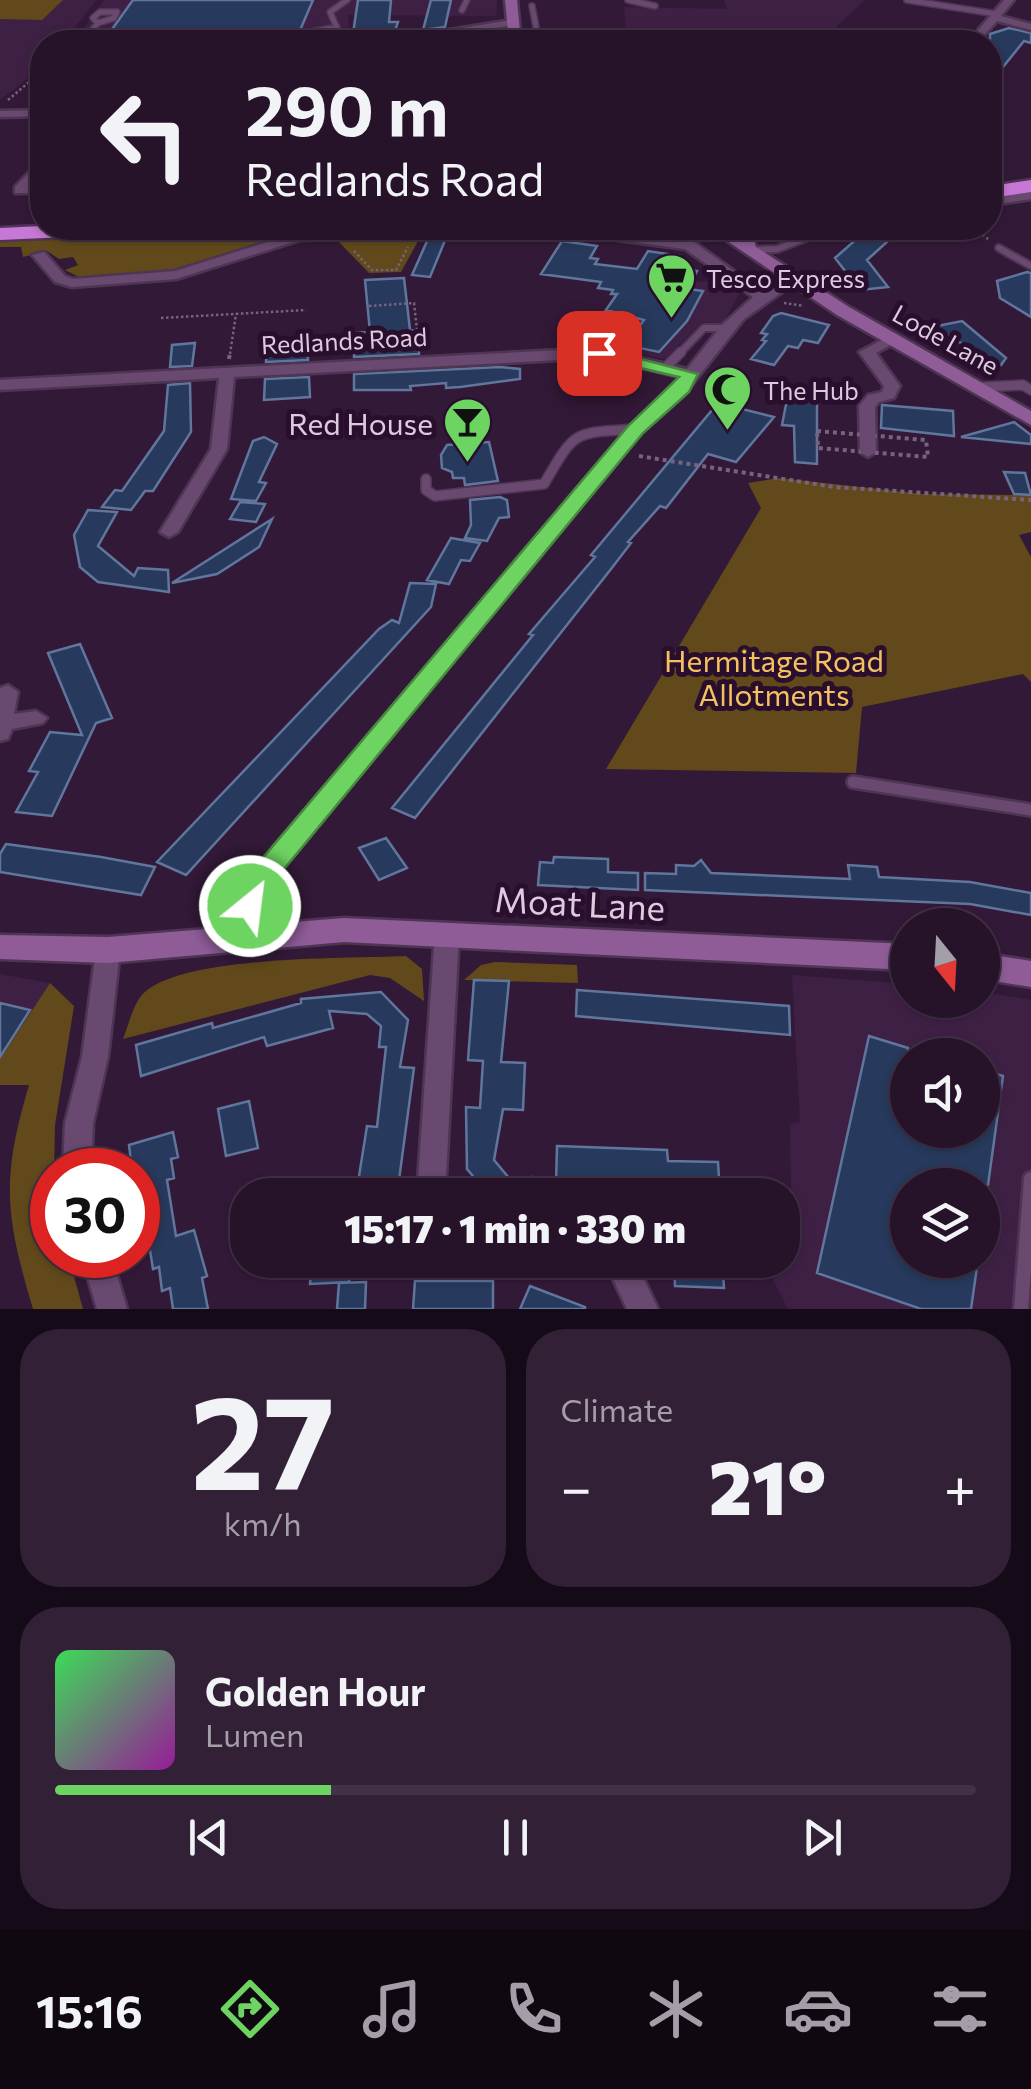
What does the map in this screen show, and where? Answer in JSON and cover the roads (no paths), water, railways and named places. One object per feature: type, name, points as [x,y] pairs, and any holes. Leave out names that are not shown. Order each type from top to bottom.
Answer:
[{"type":"highway","points":[[1002,190],[1031,186]]},
{"type":"highway","points":[[0,234],[30,233]]},
{"type":"main road","name":"Lode Lane","points":[[709,240],[785,285],[893,338],[1031,418]]},
{"type":"main road","name":"Lode Lane","points":[[750,242],[834,306]]},
{"type":"main road","name":"Moat Lane","points":[[0,946],[108,950],[344,930],[890,955]]},
{"type":"main road","points":[[1000,969],[1031,974]]},
{"type":"street","points":[[983,30],[1009,0]]},
{"type":"street","points":[[465,30],[511,12]]},
{"type":"street","points":[[996,15],[1031,27]]},
{"type":"street","points":[[0,114],[30,113]]},
{"type":"street","points":[[19,190],[30,177]]},
{"type":"street","points":[[0,191],[30,190]]},
{"type":"street","points":[[1002,199],[1031,195]]},
{"type":"street","points":[[70,260],[44,260],[60,279],[72,283],[157,278],[199,270],[282,240]]},
{"type":"street","points":[[651,240],[689,245],[760,296]]},
{"type":"street","points":[[249,937],[250,906],[260,880],[636,429],[682,388],[726,328],[760,296],[785,285]]},
{"type":"street","points":[[868,452],[868,402],[888,395],[892,386],[867,352],[893,338]]},
{"type":"street","name":"Redlands Road","points":[[0,385],[599,353],[689,374]]},
{"type":"street","points":[[169,532],[219,448],[228,372]]},
{"type":"street","points":[[8,692],[2,728],[36,718]]},
{"type":"street","points":[[432,1178],[447,933]]},
{"type":"street","points":[[78,1148],[78,1123],[95,1057],[108,950]]},
{"type":"street","points":[[103,1278],[112,1309]]},
{"type":"street","points":[[628,1278],[643,1309]]},
{"type":"lane","points":[[92,30],[117,12],[108,10],[117,0]]},
{"type":"lane","points":[[338,30],[330,12],[347,0]]},
{"type":"lane","points":[[462,10],[467,0]]},
{"type":"lane","points":[[628,0],[655,6]]},
{"type":"lane","points":[[907,0],[996,15]]},
{"type":"lane","points":[[532,6],[535,30]]},
{"type":"lane","points":[[511,12],[534,14]]},
{"type":"lane","points":[[321,30],[337,27]]},
{"type":"lane","points":[[750,242],[778,249],[801,240]]},
{"type":"lane","points":[[998,248],[1031,266]]},
{"type":"lane","points":[[665,368],[704,328],[726,328]]},
{"type":"lane","points":[[983,388],[1023,385],[1031,390]]},
{"type":"lane","points":[[426,480],[426,490],[435,496],[508,492],[544,484],[570,438],[588,432],[636,429]]},
{"type":"lane","points":[[853,782],[1031,810]]},
{"type":"lane","points":[[1021,1309],[1031,1179]]},
{"type":"place","name":"Tesco Express","points":[[671,320]]},
{"type":"place","name":"The Hub","points":[[728,432]]},
{"type":"place","name":"Red House","points":[[468,464]]},
{"type":"park label","name":"Hermitage Road Allotments","points":[[774,676]]}]
